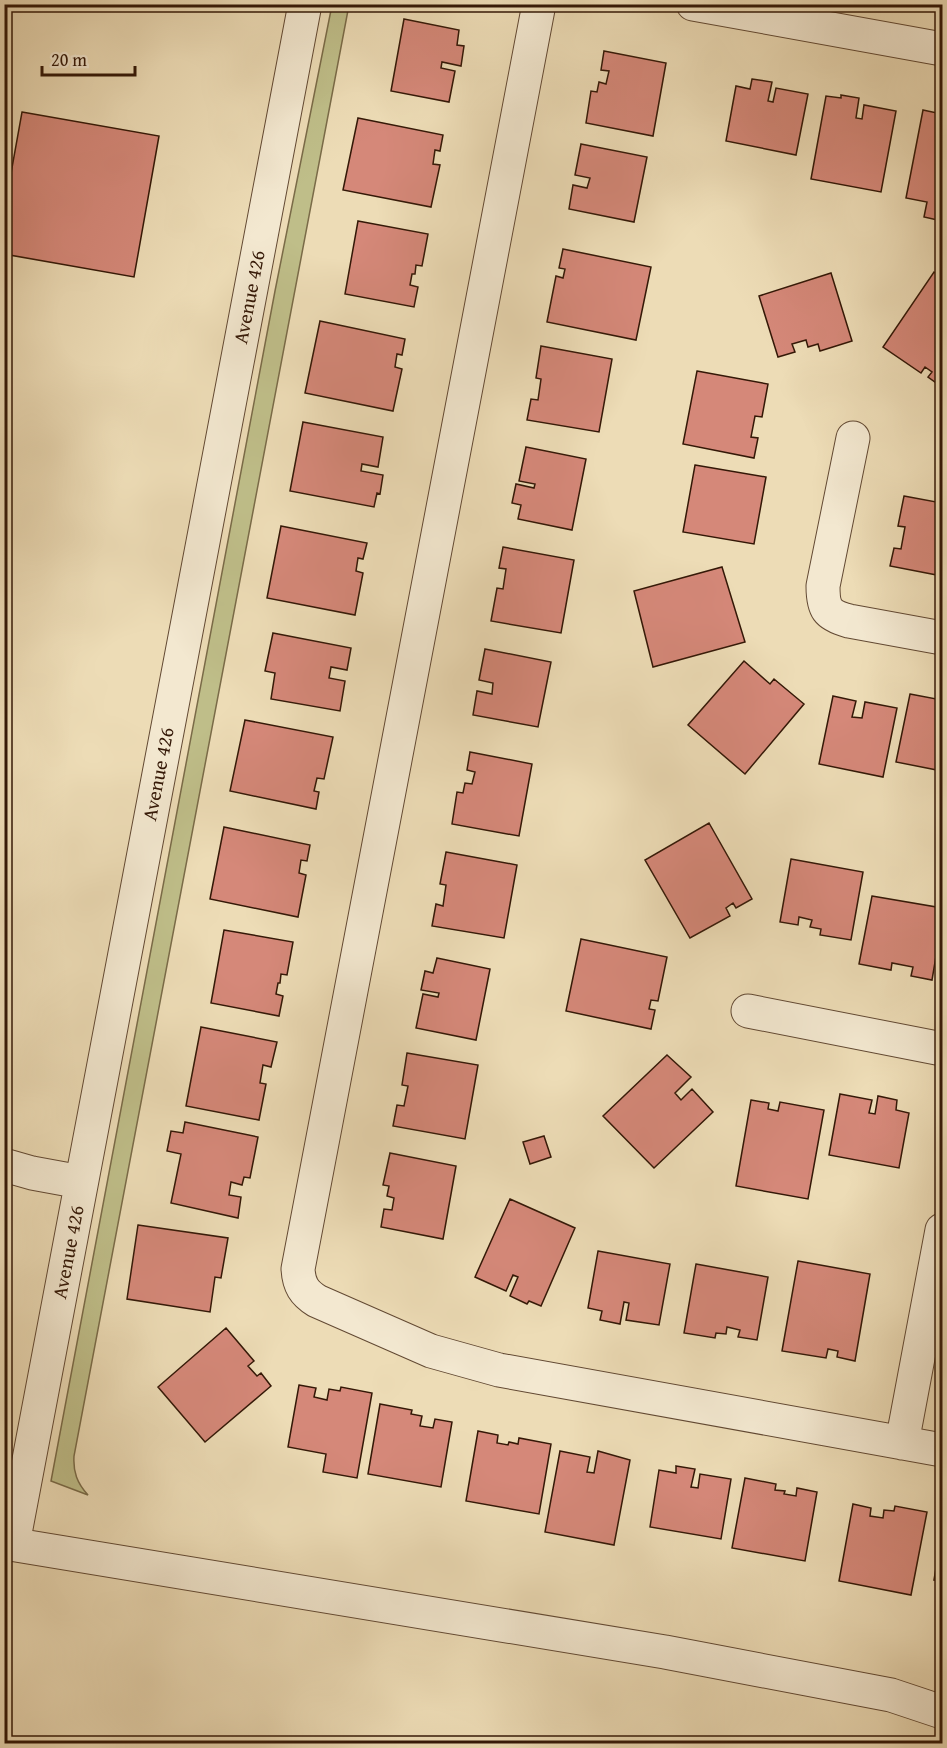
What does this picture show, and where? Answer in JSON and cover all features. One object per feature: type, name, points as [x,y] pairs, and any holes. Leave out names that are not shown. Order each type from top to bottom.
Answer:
[{"type":"street","name":"Avenue 426","points":[[9,1543],[81,1182],[305,4]]},
{"type":"street","points":[[539,4],[298,1269],[298,1279],[309,1296],[317,1301],[431,1351],[455,1359],[559,1382],[942,1450]]},
{"type":"street","points":[[693,4],[942,49]]},
{"type":"street","points":[[853,438],[823,586],[825,606],[835,617],[849,621],[942,638]]},
{"type":"street","points":[[748,1011],[942,1049]]},
{"type":"street","points":[[4,1165],[81,1182]]},
{"type":"street","points":[[902,1443],[942,1230]]},
{"type":"street","points":[[9,1543],[665,1652],[891,1695],[942,1712]]},
{"type":"shaded area","points":[[332,5],[349,5],[74,1456],[77,1477],[88,1495],[51,1481],[275,291]]},
{"type":"building","points":[[404,19],[459,30],[457,45],[464,46],[461,66],[442,62],[441,68],[455,71],[449,102],[391,91]]},
{"type":"building","points":[[604,51],[666,63],[653,136],[586,123],[591,91],[597,92],[599,82],[606,84],[609,71],[601,70]]},
{"type":"building","points":[[752,79],[772,82],[768,101],[773,102],[776,88],[808,94],[796,155],[726,141],[736,86],[750,89]]},
{"type":"building","points":[[841,95],[859,98],[856,118],[862,119],[864,105],[896,111],[881,192],[811,179],[826,96],[841,98]]},
{"type":"building","points":[[923,110],[942,114],[942,221],[924,217],[927,202],[906,198]]},
{"type":"building","points":[[22,112],[159,136],[134,277],[4,254],[4,212]]},
{"type":"building","points":[[358,118],[443,135],[440,151],[435,150],[433,164],[440,165],[431,207],[343,190]]},
{"type":"building","points":[[581,144],[647,157],[634,222],[569,209],[573,185],[587,188],[590,178],[575,175]]},
{"type":"building","points":[[358,221],[428,234],[422,266],[416,265],[415,274],[412,274],[410,285],[418,287],[414,307],[345,294]]},
{"type":"building","points":[[563,249],[651,267],[636,340],[547,322],[556,276],[563,278],[565,269],[559,268]]},
{"type":"building","points":[[934,272],[942,278],[942,387],[928,377],[932,372],[925,367],[921,373],[883,347]]},
{"type":"building","points":[[831,273],[852,341],[820,351],[818,344],[808,347],[806,340],[792,344],[795,352],[778,357],[759,296]]},
{"type":"building","points":[[320,321],[405,339],[402,355],[397,354],[395,367],[402,369],[393,411],[305,393]]},
{"type":"building","points":[[541,346],[612,359],[599,432],[527,420],[531,399],[538,400],[541,379],[536,378]]},
{"type":"building","points":[[697,371],[768,384],[762,417],[755,416],[751,437],[758,438],[754,458],[683,444]]},
{"type":"building","points":[[303,422],[383,437],[378,467],[362,464],[361,471],[383,475],[380,494],[377,493],[374,507],[290,491]]},
{"type":"building","points":[[940,443],[942,444],[942,477],[939,477]]},
{"type":"building","points":[[526,447],[586,459],[572,530],[518,519],[521,505],[512,503],[516,484],[534,488],[535,484],[519,481]]},
{"type":"building","points":[[695,465],[766,477],[754,544],[683,532]]},
{"type":"building","points":[[904,496],[942,503],[942,576],[890,566],[894,548],[901,549],[905,527],[898,526]]},
{"type":"building","points":[[281,526],[367,543],[363,559],[358,558],[356,571],[363,573],[355,615],[267,598]]},
{"type":"building","points":[[503,547],[574,560],[561,633],[491,621],[497,588],[503,589],[506,569],[499,568]]},
{"type":"building","points":[[722,567],[745,642],[653,667],[634,591]]},
{"type":"building","points":[[273,633],[351,648],[347,670],[331,667],[329,678],[345,681],[340,711],[271,699],[275,673],[265,671]]},
{"type":"building","points":[[485,649],[551,662],[538,727],[473,715],[477,691],[492,694],[493,683],[479,680]]},
{"type":"building","points":[[744,661],[770,684],[774,679],[804,704],[745,774],[688,725]]},
{"type":"building","points":[[910,694],[942,700],[942,771],[896,762]]},
{"type":"building","points":[[833,696],[856,701],[852,717],[862,718],[865,702],[897,708],[883,777],[819,764]]},
{"type":"building","points":[[245,720],[333,737],[324,779],[317,778],[314,791],[319,792],[316,809],[230,791]]},
{"type":"building","points":[[470,752],[532,764],[519,836],[452,824],[457,792],[463,793],[465,783],[472,784],[475,772],[467,770]]},
{"type":"building","points":[[709,823],[752,899],[736,908],[733,903],[726,908],[730,916],[690,938],[645,860]]},
{"type":"building","points":[[224,827],[310,845],[307,861],[301,860],[299,873],[306,875],[298,917],[210,899]]},
{"type":"building","points":[[446,852],[517,865],[504,938],[432,926],[436,904],[443,906],[446,885],[440,884]]},
{"type":"building","points":[[791,859],[863,872],[851,940],[820,935],[821,929],[810,927],[812,920],[799,917],[798,925],[780,922]]},
{"type":"building","points":[[872,896],[942,908],[932,980],[911,976],[913,967],[892,963],[891,970],[859,964]]},
{"type":"building","points":[[224,930],[293,942],[287,975],[281,974],[280,983],[278,983],[276,994],[283,996],[279,1016],[211,1003]]},
{"type":"building","points":[[581,939],[667,957],[658,1001],[651,1000],[649,1009],[655,1010],[651,1029],[566,1011]]},
{"type":"building","points":[[437,958],[490,969],[476,1040],[416,1028],[423,994],[438,997],[439,993],[421,990],[425,971],[433,973]]},
{"type":"building","points":[[201,1027],[277,1042],[271,1067],[263,1065],[260,1083],[266,1084],[259,1120],[186,1106]]},
{"type":"building","points":[[407,1053],[478,1065],[465,1139],[393,1126],[397,1105],[404,1106],[408,1086],[402,1085]]},
{"type":"building","points":[[667,1055],[691,1077],[675,1093],[681,1100],[692,1089],[713,1112],[654,1168],[603,1116]]},
{"type":"building","points":[[840,1094],[872,1100],[869,1113],[875,1114],[878,1096],[897,1100],[896,1110],[909,1113],[899,1168],[829,1155]]},
{"type":"building","points":[[751,1100],[769,1103],[768,1109],[778,1111],[780,1102],[824,1110],[808,1199],[736,1186]]},
{"type":"building","points":[[185,1122],[258,1137],[250,1178],[244,1177],[242,1185],[231,1182],[229,1195],[241,1197],[238,1218],[171,1203],[181,1154],[167,1151],[171,1131],[183,1133]]},
{"type":"building","points":[[544,1136],[551,1157],[530,1164],[523,1142]]},
{"type":"building","points":[[390,1153],[456,1166],[443,1239],[381,1227],[384,1209],[392,1210],[394,1198],[387,1196],[389,1186],[383,1185]]},
{"type":"building","points":[[510,1199],[575,1228],[541,1306],[529,1301],[527,1304],[510,1296],[518,1277],[513,1275],[506,1291],[475,1277]]},
{"type":"building","points":[[138,1225],[228,1238],[221,1278],[215,1277],[210,1312],[127,1299]]},
{"type":"building","points":[[598,1251],[670,1264],[659,1325],[626,1320],[629,1303],[624,1302],[620,1324],[600,1320],[602,1311],[588,1308]]},
{"type":"building","points":[[798,1261],[870,1274],[855,1361],[837,1357],[838,1351],[828,1349],[826,1358],[782,1351]]},
{"type":"building","points":[[696,1264],[768,1277],[757,1340],[738,1337],[740,1330],[727,1327],[726,1334],[716,1333],[715,1338],[684,1333]]},
{"type":"building","points":[[226,1328],[254,1361],[248,1366],[257,1376],[261,1373],[271,1386],[205,1442],[158,1387]]},
{"type":"building","points":[[299,1385],[316,1388],[314,1397],[327,1400],[329,1389],[340,1391],[341,1387],[372,1393],[357,1478],[323,1472],[326,1454],[288,1447]]},
{"type":"building","points":[[380,1404],[412,1410],[411,1414],[422,1416],[420,1426],[433,1428],[435,1419],[452,1422],[441,1487],[368,1474]]},
{"type":"building","points":[[478,1431],[498,1435],[497,1443],[508,1445],[509,1442],[518,1444],[519,1438],[551,1444],[539,1514],[466,1501]]},
{"type":"building","points":[[560,1451],[590,1457],[587,1472],[594,1473],[598,1451],[630,1460],[614,1545],[545,1532]]},
{"type":"building","points":[[676,1466],[695,1469],[691,1487],[698,1488],[700,1474],[731,1479],[721,1539],[650,1527],[659,1470],[676,1473]]},
{"type":"building","points":[[745,1478],[776,1484],[775,1490],[785,1491],[784,1494],[796,1496],[797,1488],[817,1492],[805,1561],[732,1548]]},
{"type":"building","points":[[853,1504],[871,1508],[870,1516],[883,1518],[884,1510],[894,1511],[895,1506],[927,1512],[911,1595],[839,1581]]},
{"type":"building","points":[[942,1531],[942,1581],[934,1580]]}]
